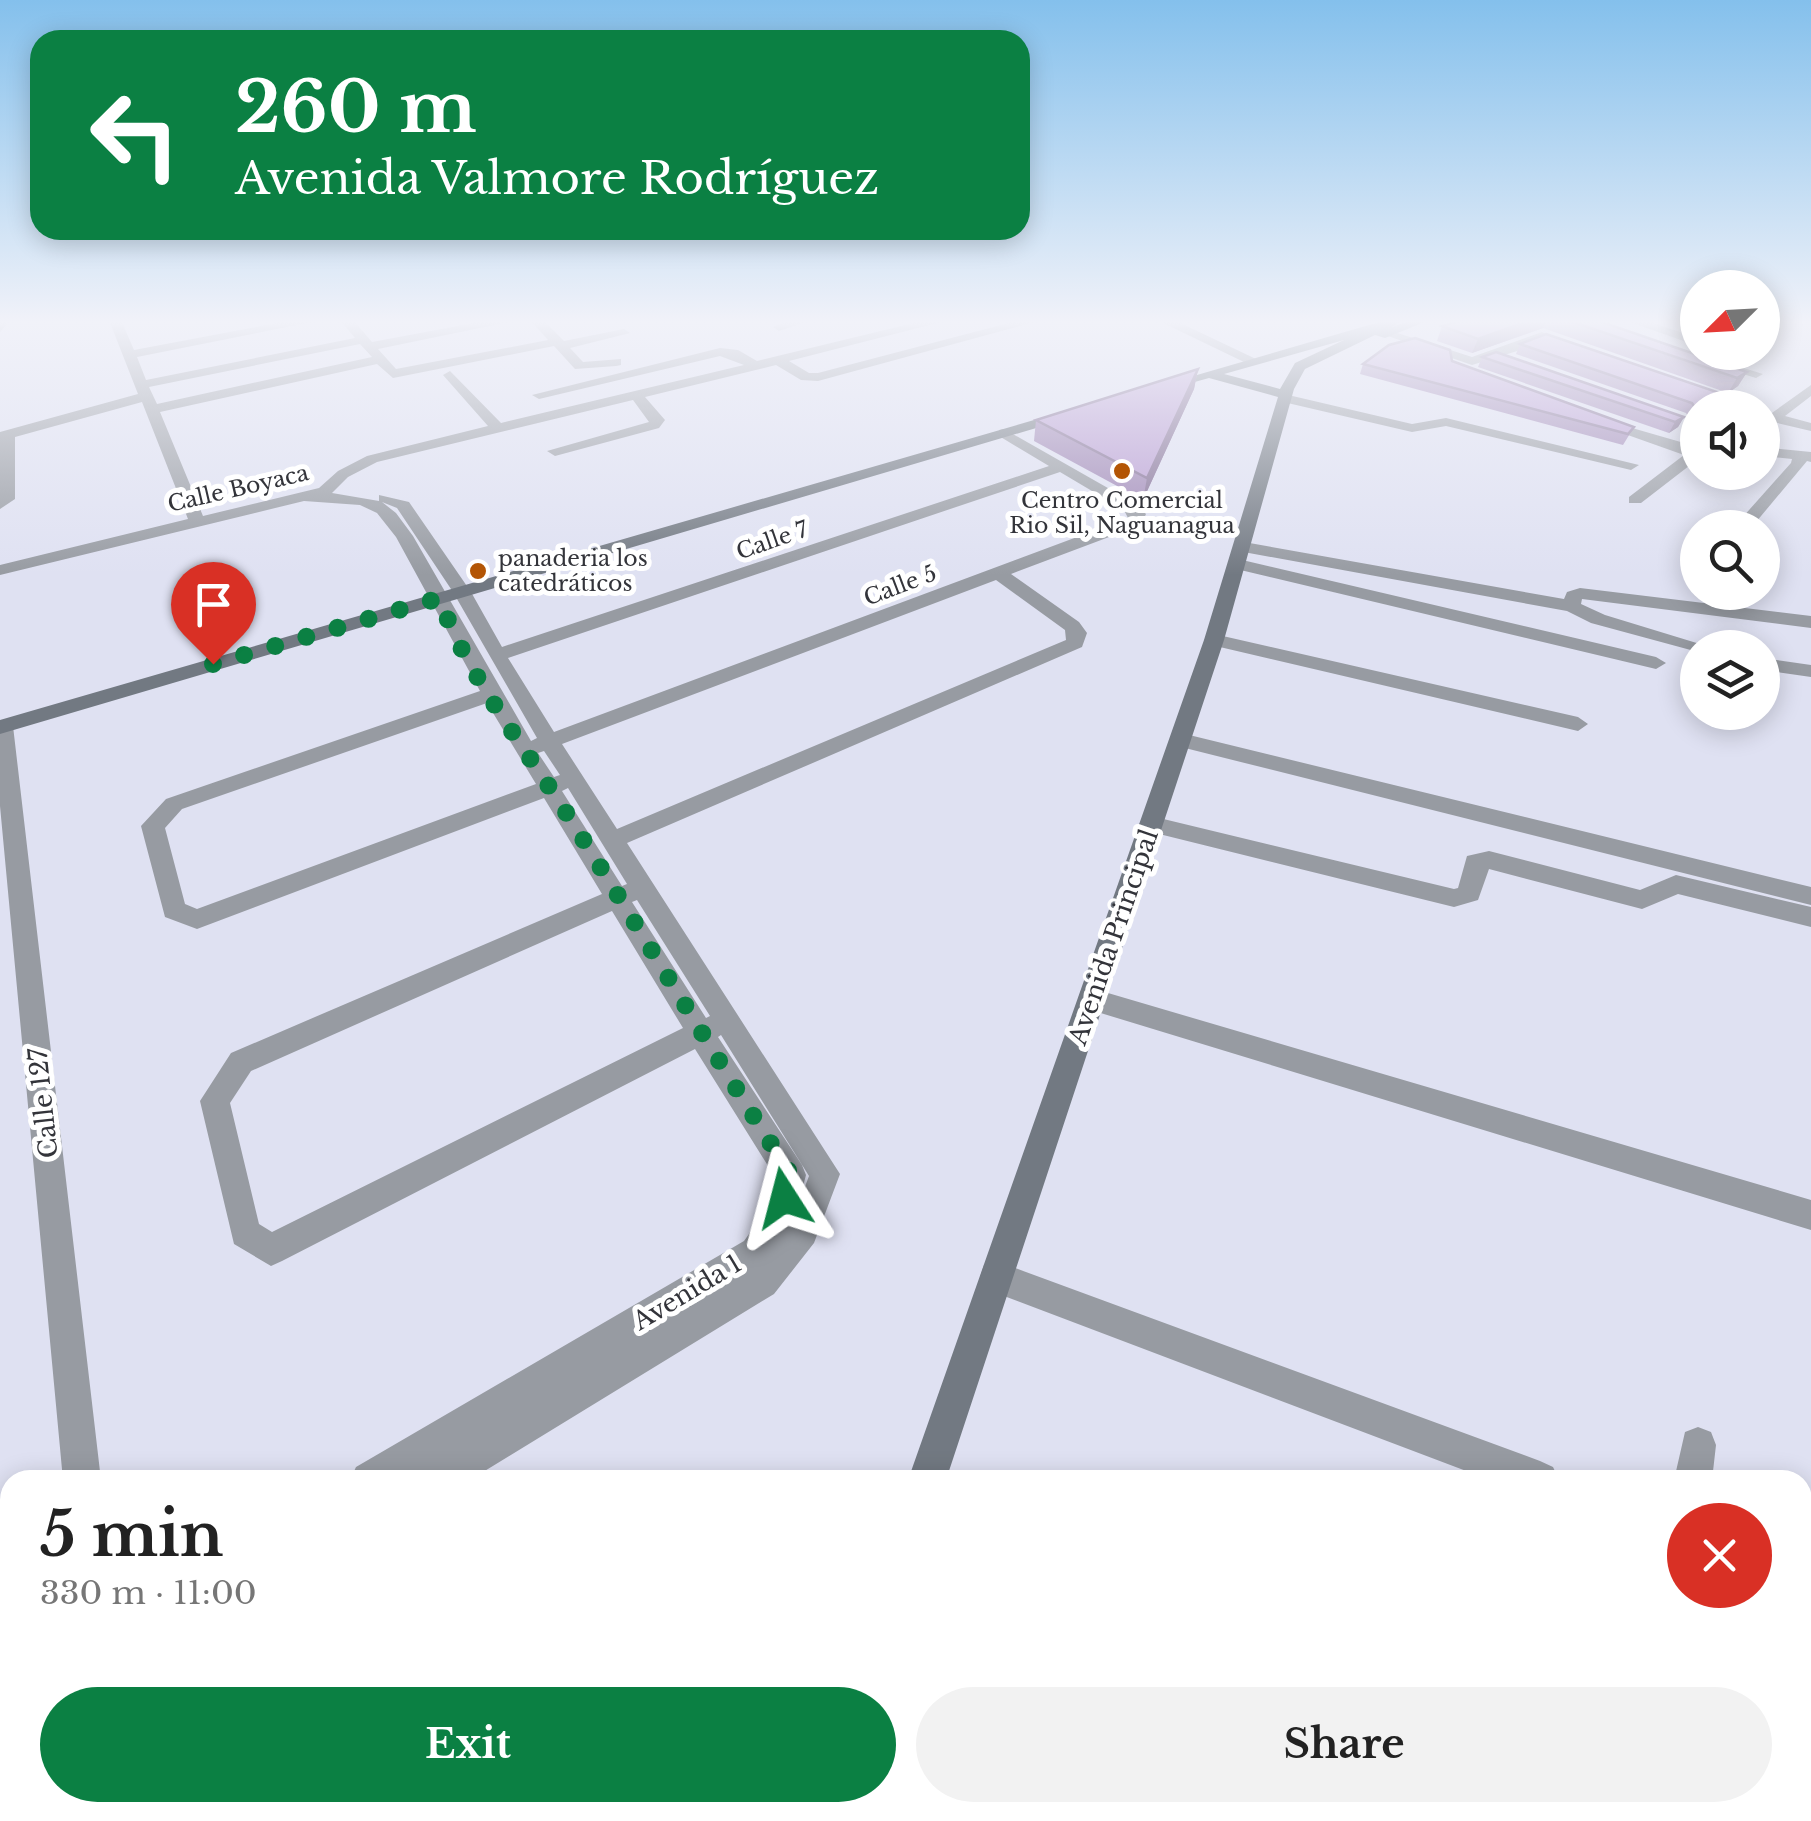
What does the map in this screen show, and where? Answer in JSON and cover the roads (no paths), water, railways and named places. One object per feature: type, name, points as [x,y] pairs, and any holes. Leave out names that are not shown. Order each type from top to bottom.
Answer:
[{"type":"main road","name":"Avenida Principal","points":[[930,1470],[1181,740],[1243,548],[1282,405]]},
{"type":"main road","points":[[2,726],[1078,412]]},
{"type":"street","points":[[0,504],[7,499],[4,436],[115,405]]},
{"type":"street","points":[[151,405],[196,520]]},
{"type":"street","points":[[477,405],[498,428]]},
{"type":"street","name":"Calle Boyaca","points":[[0,570],[315,494],[372,459],[591,405]]},
{"type":"street","points":[[555,451],[658,423],[644,405]]},
{"type":"street","points":[[1326,405],[1412,428],[1446,422],[1631,464]]},
{"type":"street","points":[[1791,405],[1774,418],[1811,426]]},
{"type":"street","points":[[1592,417],[1680,447]]},
{"type":"street","name":"Calle 5","points":[[538,745],[1135,521],[1138,514],[1130,508],[1004,433]]},
{"type":"street","points":[[1780,453],[1806,457]]},
{"type":"street","points":[[1757,510],[1806,457]]},
{"type":"street","points":[[1635,500],[1680,463]]},
{"type":"street","name":"Calle 7","points":[[496,656],[1061,467]]},
{"type":"street","name":"Avenida 1","points":[[315,494],[356,500],[388,512],[496,656],[538,745],[712,1027],[791,1175],[778,1221],[755,1252],[386,1470]]},
{"type":"street","points":[[1243,548],[1541,585]]},
{"type":"street","points":[[1243,548],[1572,606],[1598,619],[1680,641]]},
{"type":"street","points":[[1243,548],[1656,663]]},
{"type":"street","points":[[612,840],[1075,643],[1078,634],[1072,626],[997,572]]},
{"type":"street","points":[[1572,606],[1573,596],[1580,593],[1811,622]]},
{"type":"street","name":"Avenida 1","points":[[451,595],[492,694],[538,745]]},
{"type":"street","points":[[1214,640],[1578,724]]},
{"type":"street","points":[[1780,667],[1811,671]]},
{"type":"street","points":[[492,694],[174,804],[153,826],[174,910],[197,919],[562,783]]},
{"type":"street","name":"Calle 127","points":[[2,726],[81,1470]]},
{"type":"street","points":[[1181,740],[1811,896]]},
{"type":"street","name":"Avenida 1","points":[[562,783],[612,840],[631,892]]},
{"type":"street","points":[[1151,824],[1454,898],[1469,894],[1475,862],[1489,860],[1642,900],[1676,884],[1811,917]]},
{"type":"street","points":[[631,892],[241,1062],[215,1100],[245,1233],[271,1250],[712,1027]]},
{"type":"street","points":[[1091,1000],[1811,1215]]},
{"type":"street","name":"Avenida 1","points":[[452,1470],[762,1282],[803,1232],[825,1174],[712,1027]]},
{"type":"street","points":[[996,1277],[1513,1470]]},
{"type":"place","name":"Centro Comercial Rio Sil, Naguanagua","points":[[1122,471]]},
{"type":"place","name":"panaderia los catedráticos","points":[[478,571]]}]
